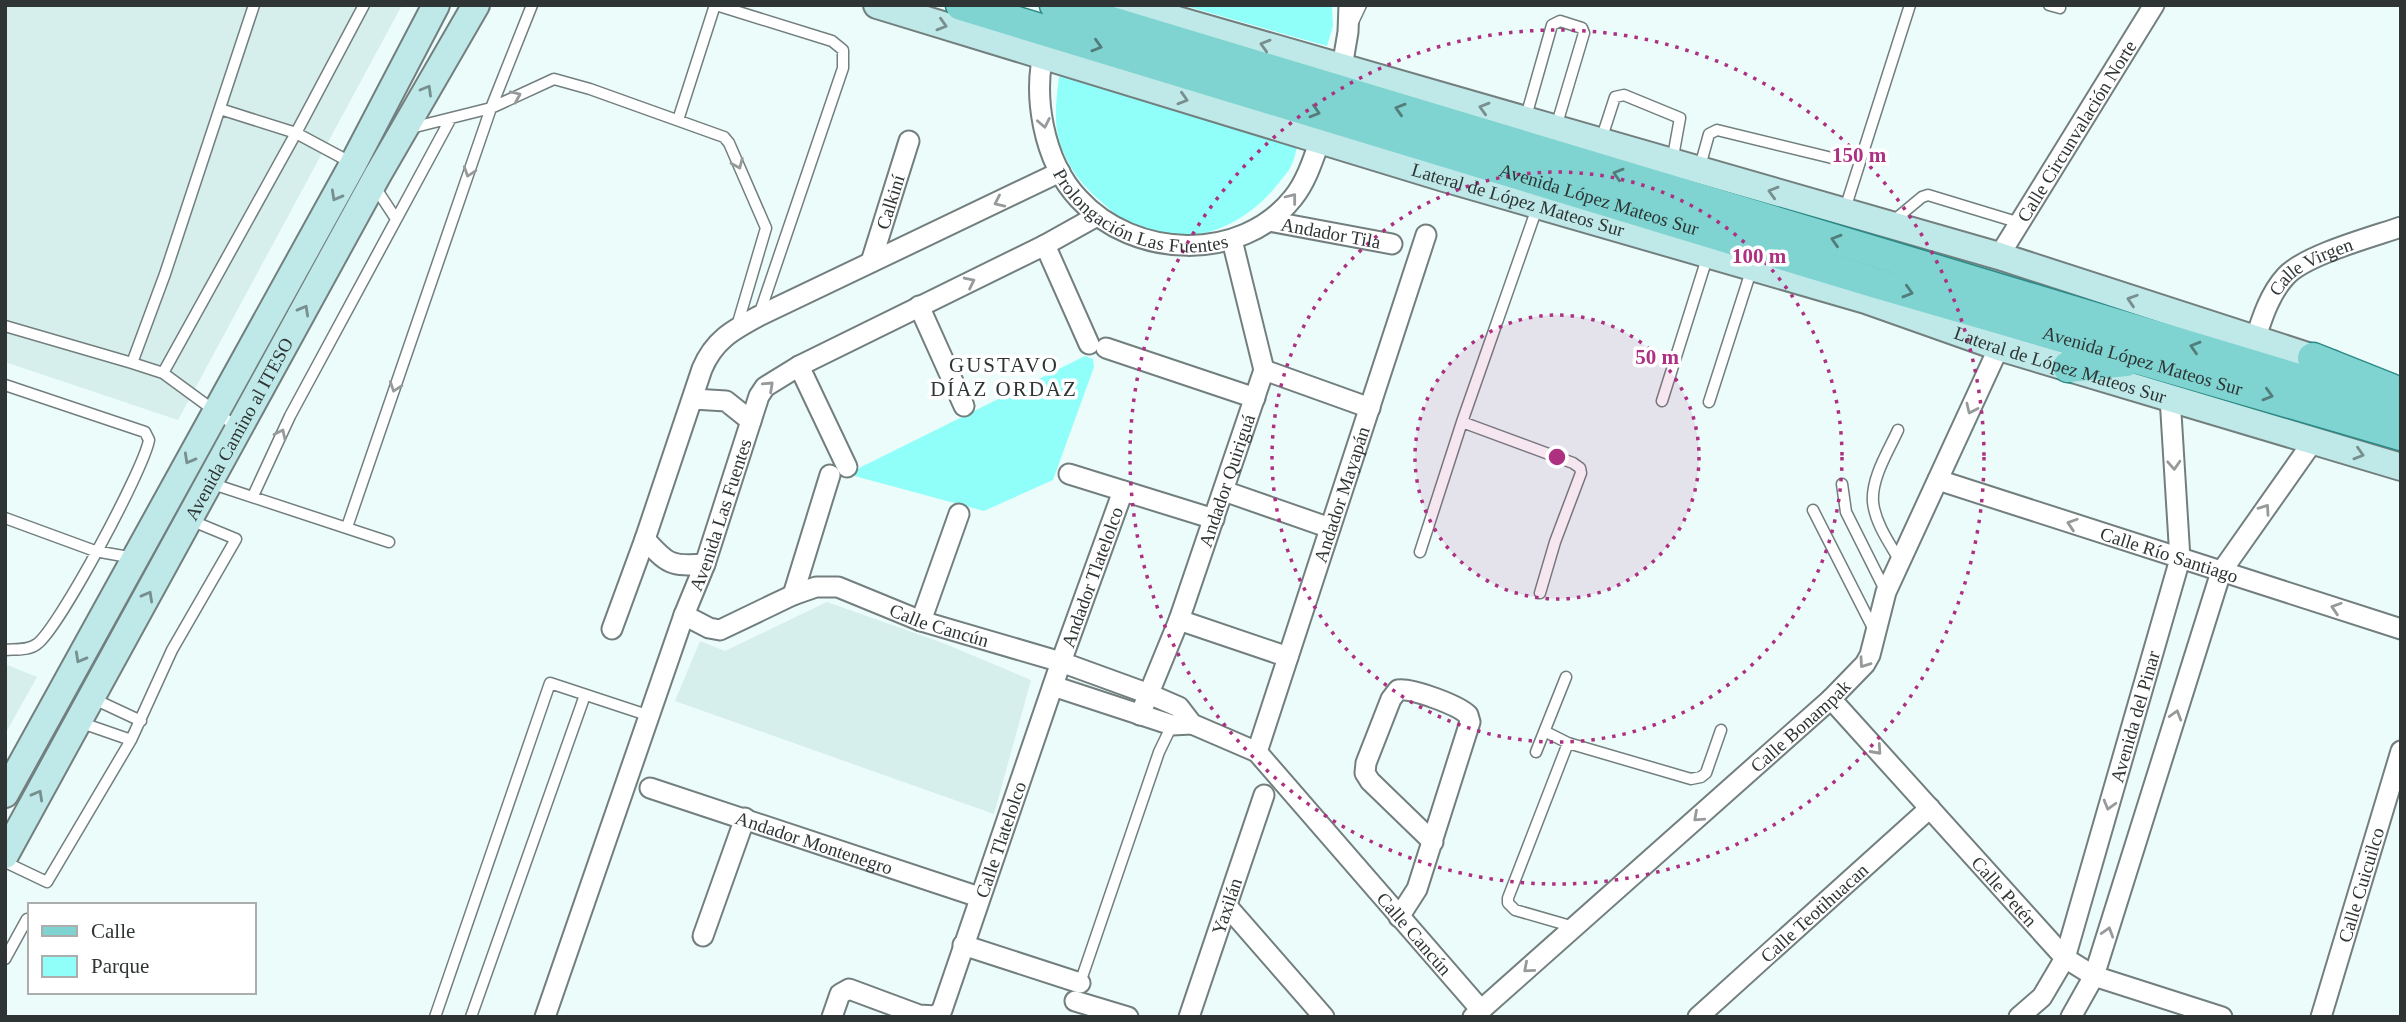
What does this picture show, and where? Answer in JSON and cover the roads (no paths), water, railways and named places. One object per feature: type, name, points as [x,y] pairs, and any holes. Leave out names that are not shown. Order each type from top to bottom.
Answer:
[{"type":"main road","name":"Avenida Camino al ITESO","points":[[5,794],[354,164],[436,5]]},
{"type":"main road","name":"Avenida Camino al ITESO","points":[[5,855],[375,179],[476,5]]},
{"type":"main road","name":"Lateral de López Mateos Sur","points":[[877,5],[1049,31],[1320,141],[1708,255],[1760,262],[1999,347],[2401,467]]},
{"type":"main road","name":"Avenida López Mateos Sur","points":[[961,5],[1049,31],[1760,262],[1876,283],[2401,435]]},
{"type":"main road","points":[[1125,5],[1340,79],[1525,120],[1672,162],[1999,257],[2401,384]]},
{"type":"main road","name":"Avenida López Mateos Sur","points":[[1049,31],[1340,79],[2401,410]]},
{"type":"main road","points":[[2313,358],[2401,393]]},
{"type":"main road","points":[[2068,367],[2141,359]]},
{"type":"street","points":[[1340,79],[1349,32],[1349,5]]},
{"type":"street","name":"Calle Circunvalación Norte","points":[[1999,257],[2154,5]]},
{"type":"street","name":"Prolongación Las Fuentes","points":[[1049,31],[1040,89],[1046,135],[1060,172],[1080,200],[1097,216],[1123,231],[1180,246],[1233,240],[1269,221],[1295,197],[1320,141]]},
{"type":"street","name":"Calkiní","points":[[871,262],[909,141]]},
{"type":"street","points":[[612,629],[709,352],[736,328],[759,316],[1060,172]]},
{"type":"street","name":"Avenida Las Fuentes","points":[[545,1017],[684,615],[705,564],[759,396],[765,387],[799,366],[1045,245],[1097,216]]},
{"type":"street","name":"Andador Tila","points":[[1269,221],[1392,244]]},
{"type":"street","name":"Calle Virgen","points":[[2255,340],[2272,296],[2286,275],[2305,263],[2401,227]]},
{"type":"street","name":"Andador Mayapán","points":[[1257,752],[1426,235]]},
{"type":"street","points":[[1233,240],[1264,370],[1370,408]]},
{"type":"street","points":[[1045,245],[1098,346],[1255,398]]},
{"type":"street","points":[[919,306],[964,406]]},
{"type":"street","name":"Calle Bonampak","points":[[1477,1013],[1831,699],[1865,664],[1886,592],[1999,347]]},
{"type":"street","points":[[793,595],[839,471],[799,366]]},
{"type":"street","name":"Andador Quiriguá","points":[[1140,715],[1179,620],[1264,370]]},
{"type":"street","name":"Avenida del Pinar","points":[[2019,1017],[2042,997],[2065,958],[2180,559],[2170,397]]},
{"type":"street","points":[[693,398],[726,401],[751,421]]},
{"type":"street","name":"Avenida del Pinar","points":[[2071,1017],[2094,976],[2221,572],[2314,440]]},
{"type":"street","points":[[1069,474],[1214,519]]},
{"type":"street","name":"Calle Río Santiago","points":[[1938,480],[2401,629]]},
{"type":"street","name":"Andador Tlatelolco","points":[[1061,662],[1124,491]]},
{"type":"street","points":[[1224,491],[1330,528]]},
{"type":"street","points":[[921,621],[958,514]]},
{"type":"street","points":[[645,539],[668,564],[705,564]]},
{"type":"street","name":"Calle Cancún","points":[[684,615],[709,628],[720,630],[793,595],[816,587],[838,587],[921,621],[1061,662],[1149,694],[1175,716],[1257,752],[1399,917],[1477,1013]]},
{"type":"street","points":[[1179,620],[1288,657]]},
{"type":"street","name":"Calle Tlatelolco","points":[[936,1016],[945,1003],[1061,662]]},
{"type":"street","name":"Calle Cancún","points":[[1053,686],[1140,715],[1175,716]]},
{"type":"street","points":[[1399,917],[1417,889],[1433,842],[1469,728],[1468,715],[1458,707],[1403,689],[1394,694],[1366,763],[1365,773],[1433,842]]},
{"type":"street","name":"Calle Petén","points":[[1831,699],[2065,958],[2094,976],[2222,1017]]},
{"type":"street","name":"Calle Cuicuilco","points":[[2321,1017],[2401,751]]},
{"type":"street","name":"Andador Montenegro","points":[[650,788],[979,897]]},
{"type":"street","name":"Yaxilán","points":[[1189,1017],[1264,795]]},
{"type":"street","name":"Calle Teotihuacan","points":[[1698,1017],[1930,808]]},
{"type":"street","points":[[703,936],[745,818]]},
{"type":"street","points":[[1227,906],[1315,1013]]},
{"type":"street","points":[[963,945],[1076,998],[1128,1017]]},
{"type":"street","points":[[831,1017],[840,994],[849,989],[919,1015],[936,1016]]},
{"type":"street","name":"Avenida Las Fuentes","points":[[532,1017],[552,998]]},
{"type":"lane","points":[[132,363],[165,274],[254,5]]},
{"type":"lane","points":[[163,373],[364,5]]},
{"type":"lane","points":[[347,527],[491,108],[532,5]]},
{"type":"lane","points":[[678,120],[715,5],[832,41],[843,50],[844,58],[759,316]]},
{"type":"lane","points":[[748,5],[752,17]]},
{"type":"lane","points":[[1349,32],[1361,5]]},
{"type":"lane","points":[[1844,212],[1910,5]]},
{"type":"lane","points":[[1525,120],[1552,25],[1560,22],[1581,28],[1584,33],[1556,129]]},
{"type":"lane","points":[[404,130],[491,108],[554,79],[590,89],[726,139],[766,228],[736,328]]},
{"type":"lane","points":[[1601,142],[1615,97],[1624,95],[1679,116],[1672,162]]},
{"type":"lane","points":[[220,109],[296,133],[354,164],[375,179],[396,219]]},
{"type":"lane","points":[[253,496],[290,416],[451,118]]},
{"type":"lane","points":[[1698,170],[1709,134],[1717,130],[1832,158]]},
{"type":"lane","points":[[1889,225],[1928,195],[2020,223]]},
{"type":"lane","points":[[1420,552],[1538,205]]},
{"type":"lane","points":[[1662,401],[1708,255]]},
{"type":"lane","points":[[1709,402],[1760,262]]},
{"type":"lane","points":[[5,326],[163,373],[239,428]]},
{"type":"lane","points":[[5,385],[145,432],[149,440],[137,473],[58,620],[36,645],[5,650]]},
{"type":"lane","points":[[1462,422],[1580,468],[1581,472],[1555,542],[1540,593]]},
{"type":"lane","points":[[1898,430],[1875,481],[1873,501],[1879,522],[1901,561]]},
{"type":"lane","points":[[210,483],[389,542]]},
{"type":"lane","points":[[1842,484],[1846,512],[1886,592]]},
{"type":"lane","points":[[1813,510],[1875,633]]},
{"type":"lane","points":[[5,518],[95,551],[135,558]]},
{"type":"lane","points":[[5,862],[47,883],[131,740],[172,650],[236,539],[190,520]]},
{"type":"lane","points":[[1535,752],[1546,732],[1566,677]]},
{"type":"lane","points":[[435,1017],[550,683],[650,716]]},
{"type":"lane","points":[[471,1017],[585,695]]},
{"type":"lane","points":[[92,698],[141,721]]},
{"type":"lane","points":[[1076,998],[1159,752],[1175,716]]},
{"type":"lane","points":[[79,722],[131,740]]},
{"type":"lane","points":[[1546,732],[1568,743],[1696,779],[1709,767],[1721,730]]},
{"type":"lane","points":[[1568,743],[1507,898],[1515,910],[1574,927]]},
{"type":"lane","points":[[5,959],[27,919]]},
{"type":"district","name":"GUSTAVO DÍAZ ORDAZ","points":[[1004,377]]}]
